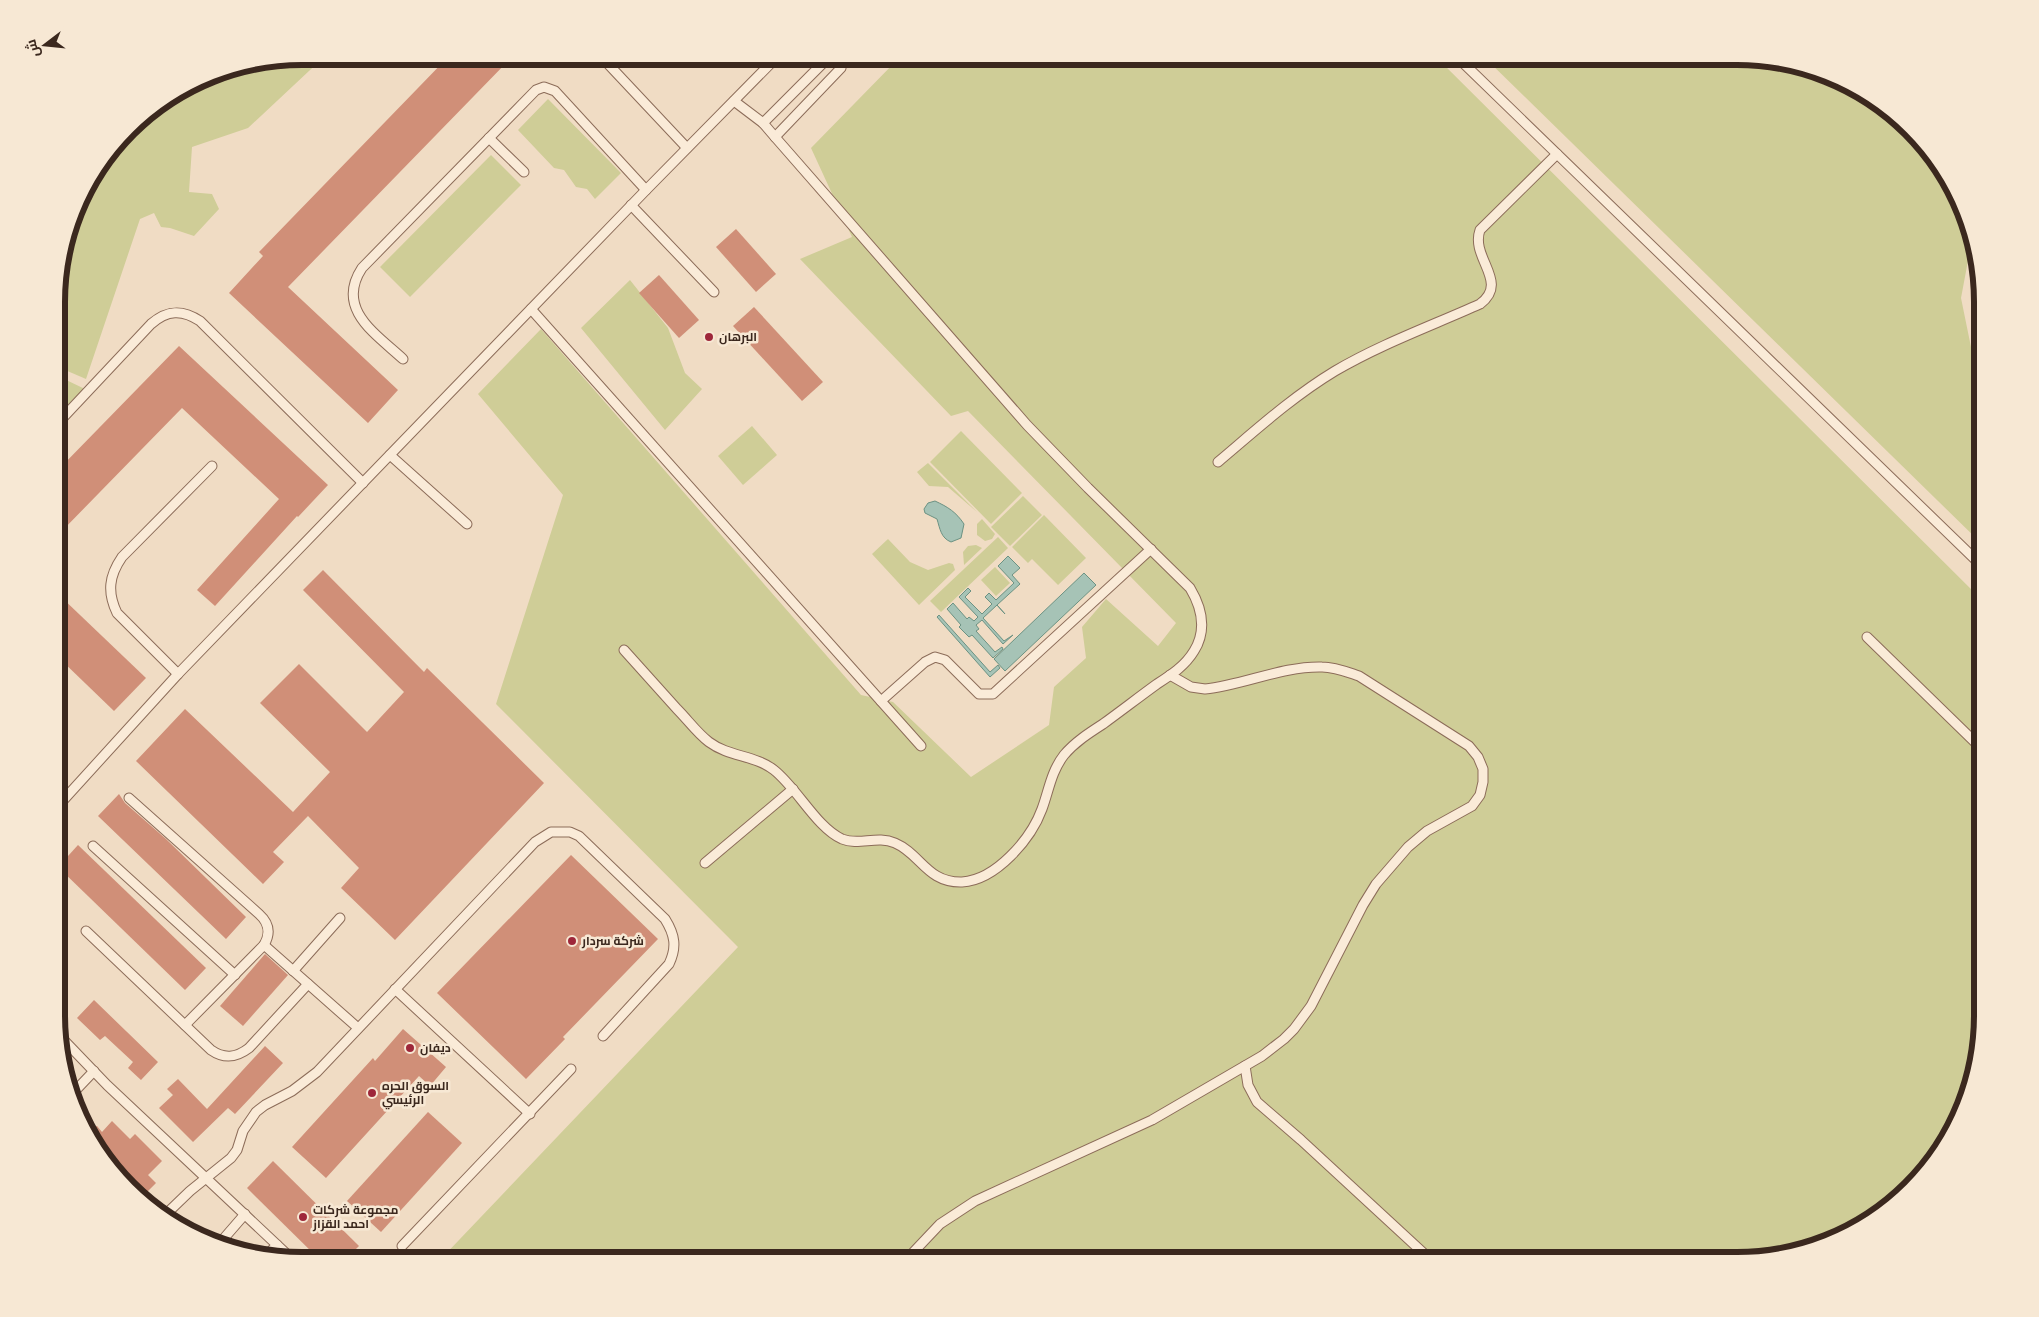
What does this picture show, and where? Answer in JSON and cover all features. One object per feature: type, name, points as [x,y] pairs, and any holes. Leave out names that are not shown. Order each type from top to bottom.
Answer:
[{"type":"lane","points":[[609,65],[687,148]]},
{"type":"lane","points":[[65,798],[178,674],[631,205],[769,65]]},
{"type":"lane","points":[[763,123],[821,65]]},
{"type":"lane","points":[[775,137],[841,65]]},
{"type":"lane","points":[[1465,65],[1974,558]]},
{"type":"lane","points":[[403,360],[363,321],[356,311],[352,289],[356,278],[362,268],[536,90],[548,87],[555,91],[646,190]]},
{"type":"lane","points":[[624,650],[709,742],[720,749],[763,763],[774,770],[828,829],[841,838],[849,841],[876,839],[895,843],[925,869],[941,878],[960,882],[980,878],[1008,858],[1028,836],[1042,808],[1052,774],[1070,748],[1189,660],[1196,649],[1202,624],[1201,611],[1190,588],[1027,425],[763,123],[734,101]]},
{"type":"lane","points":[[489,138],[524,172]]},
{"type":"lane","points":[[1218,462],[1277,412],[1334,372],[1364,355],[1485,300],[1491,289],[1491,280],[1477,243],[1480,230],[1557,154]]},
{"type":"lane","points":[[631,205],[714,292]]},
{"type":"lane","points":[[531,309],[921,746]]},
{"type":"lane","points":[[65,416],[151,324],[164,315],[180,312],[191,315],[200,321],[364,482]]},
{"type":"lane","points":[[390,455],[467,524]]},
{"type":"lane","points":[[178,674],[117,613],[112,602],[111,578],[115,567],[122,557],[212,466]]},
{"type":"lane","points":[[881,701],[925,662],[935,657],[945,660],[979,694],[988,696],[993,694],[1151,549]]},
{"type":"lane","points":[[1867,637],[1974,740]]},
{"type":"lane","points":[[913,1252],[940,1224],[969,1204],[1152,1120],[1274,1048],[1294,1029],[1311,1006],[1363,905],[1376,884],[1408,847],[1427,831],[1472,806],[1480,795],[1483,769],[1478,757],[1469,746],[1376,685],[1359,676],[1342,670],[1306,667],[1205,689],[1192,687],[1170,675]]},
{"type":"lane","points":[[705,863],[793,789]]},
{"type":"lane","points":[[129,798],[264,919],[269,932],[264,945],[185,1025]]},
{"type":"lane","points":[[169,1211],[190,1191],[231,1158],[241,1141],[243,1131],[256,1112],[265,1105],[292,1091],[317,1072],[535,842],[551,832],[570,832],[586,842],[665,919],[672,929],[675,941],[674,952],[665,969],[603,1036]]},
{"type":"lane","points":[[94,846],[235,975]]},
{"type":"lane","points":[[293,971],[340,918]]},
{"type":"lane","points":[[86,931],[217,1054],[230,1057],[237,1056],[248,1048],[308,984]]},
{"type":"lane","points":[[264,945],[358,1028]]},
{"type":"lane","points":[[395,989],[530,1114]]},
{"type":"lane","points":[[67,1046],[283,1251]]},
{"type":"lane","points":[[1245,1066],[1248,1085],[1257,1102],[1309,1147],[1422,1252]]},
{"type":"lane","points":[[402,1246],[572,1069]]},
{"type":"lane","points":[[77,1089],[94,1071]]},
{"type":"lane","points":[[224,1238],[245,1214]]},
{"type":"lane","points":[[272,1250],[277,1245]]},
{"type":"shaded area","points":[[315,65],[248,128],[192,147],[189,192],[212,194],[219,209],[194,236],[161,227],[154,213],[140,219],[86,379],[65,370],[67,271],[73,241],[89,197],[114,158],[158,114],[197,89],[241,73],[271,67]]},
{"type":"shaded area","points":[[892,65],[1444,65],[1974,592],[1974,1015],[1972,1046],[1966,1076],[1950,1120],[1934,1146],[1915,1171],[1881,1203],[1842,1228],[1798,1244],[1768,1250],[1737,1252],[448,1252],[738,947],[496,704],[563,495],[478,394],[541,329],[861,695],[893,702],[971,777],[1049,725],[1054,687],[1086,658],[1082,627],[1106,599],[1158,646],[1176,623],[968,411],[951,416],[800,259],[852,237],[811,148]]},
{"type":"shaded area","points":[[1492,65],[1737,65],[1768,67],[1798,73],[1842,89],[1868,105],[1893,124],[1925,158],[1950,197],[1966,241],[1969,256],[1961,298],[1974,362],[1974,536]]},
{"type":"shaded area","points":[[548,99],[621,173],[595,199],[587,189],[576,187],[564,170],[554,168],[518,130]]},
{"type":"shaded area","points":[[491,155],[521,185],[410,297],[380,267]]},
{"type":"shaded area","points":[[630,280],[668,328],[685,373],[702,389],[665,430],[581,328]]},
{"type":"shaded area","points":[[65,379],[89,391],[65,417]]},
{"type":"shaded area","points":[[752,426],[777,455],[743,485],[718,456]]},
{"type":"shaded area","points":[[961,431],[1022,493],[991,524],[930,462]]},
{"type":"shaded area","points":[[928,463],[977,512],[948,487],[929,486],[917,472]]},
{"type":"shaded area","points":[[1023,496],[1042,515],[1010,546],[991,527]]},
{"type":"shaded area","points":[[935,501],[951,510],[964,524],[961,538],[951,542],[945,538],[941,533],[937,519],[925,513],[924,509],[928,503]]},
{"type":"shaded area","points":[[1044,515],[1086,558],[1058,585],[1032,559],[1028,563],[1012,547]]},
{"type":"shaded area","points":[[982,519],[995,534],[992,539],[985,541],[977,535],[977,524]]},
{"type":"shaded area","points":[[998,537],[1008,548],[941,612],[930,601]]},
{"type":"shaded area","points":[[888,539],[910,562],[928,570],[949,563],[953,564],[955,570],[919,605],[872,554]]},
{"type":"shaded area","points":[[976,545],[982,548],[964,565],[963,552],[968,546]]},
{"type":"shaded area","points":[[1008,556],[1020,568],[1012,575],[1020,584],[983,618],[1004,641],[1013,635],[1003,644],[982,620],[976,625],[979,629],[976,631],[995,652],[1002,647],[1003,649],[993,658],[972,635],[969,637],[959,627],[961,625],[947,609],[953,603],[967,619],[969,617],[974,621],[978,617],[959,597],[968,588],[971,591],[965,597],[982,614],[992,604],[985,597],[989,593],[996,600],[1014,583],[998,566]]},
{"type":"shaded area","points":[[995,567],[1010,583],[996,596],[981,580]]},
{"type":"shaded area","points":[[1084,573],[1096,585],[1005,671],[994,659]]},
{"type":"shaded area","points":[[939,615],[990,672],[998,665],[1000,668],[990,677],[937,617]]},
{"type":"building","points":[[440,65],[504,65],[288,287],[398,390],[368,423],[229,293],[263,256],[259,252]]},
{"type":"building","points":[[736,229],[776,274],[756,292],[716,247]]},
{"type":"building","points":[[659,275],[699,320],[679,338],[639,293]]},
{"type":"building","points":[[754,307],[823,382],[802,401],[733,326]]},
{"type":"building","points":[[179,346],[328,485],[215,606],[197,590],[279,499],[182,408],[65,528],[65,463]]},
{"type":"building","points":[[323,570],[424,672],[427,668],[544,783],[395,940],[341,888],[359,868],[308,816],[273,852],[284,862],[263,884],[136,761],[185,709],[293,812],[330,772],[260,703],[299,664],[367,732],[404,692],[303,590]]},
{"type":"building","points":[[65,601],[146,678],[114,711],[65,664]]},
{"type":"building","points":[[119,794],[125,803],[166,839],[246,917],[226,939],[98,816]]},
{"type":"building","points":[[78,845],[206,968],[185,990],[65,874],[65,859]]},
{"type":"building","name":"شركة سردار","points":[[571,855],[658,939],[563,1037],[565,1039],[526,1079],[437,993]]},
{"type":"building","points":[[265,954],[288,975],[243,1026],[220,1006]]},
{"type":"building","points":[[94,1000],[158,1062],[141,1080],[128,1068],[133,1062],[105,1036],[100,1040],[77,1018]]},
{"type":"building","points":[[403,1029],[446,1067],[430,1086],[419,1076],[326,1178],[292,1147],[373,1058],[375,1061]]},
{"type":"building","points":[[265,1046],[283,1063],[235,1114],[228,1108],[193,1142],[159,1108],[173,1095],[167,1089],[178,1079],[207,1109]]},
{"type":"building","points":[[428,1112],[462,1143],[381,1232],[347,1201]]},
{"type":"building","points":[[112,1121],[130,1139],[135,1134],[162,1161],[148,1175],[156,1183],[146,1193],[114,1159],[93,1127],[97,1126],[102,1132]]},
{"type":"building","name":"مجموعة شركات احمد القزاز","points":[[273,1161],[359,1246],[353,1252],[312,1252],[247,1188]]},
{"type":"place","name":"البرهان","points":[[709,337]]},
{"type":"place","name":"شركة سردار","points":[[572,941]]},
{"type":"place","name":"ديفان","points":[[410,1048]]},
{"type":"place","name":"السوق الحره الرئيسي","points":[[372,1093]]},
{"type":"place","name":"مجموعة شركات احمد القزاز","points":[[303,1217]]}]
